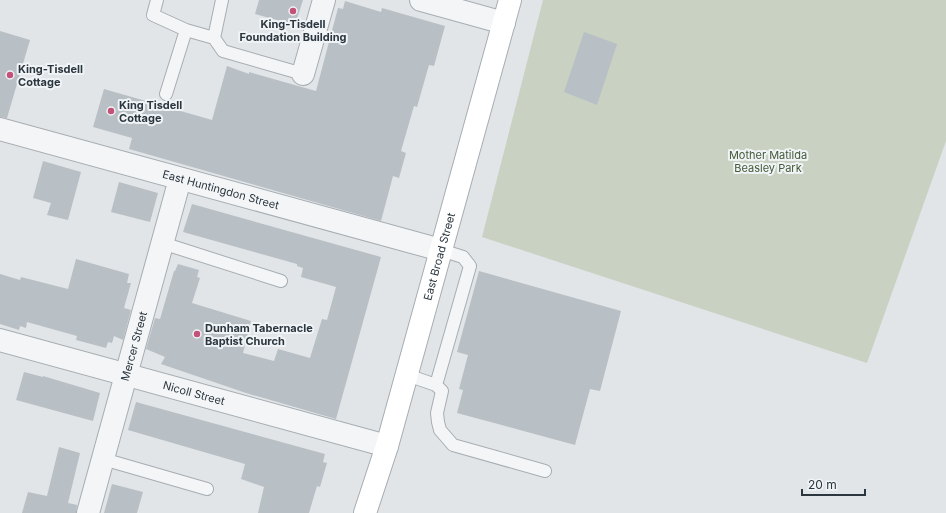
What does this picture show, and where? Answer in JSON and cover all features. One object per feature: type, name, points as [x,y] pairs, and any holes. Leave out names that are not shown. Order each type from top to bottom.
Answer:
[{"type":"main road","name":"East Broad Street","points":[[365,513],[387,446],[510,0]]},
{"type":"street","points":[[303,74],[324,0]]},
{"type":"street","points":[[421,0],[504,23]]},
{"type":"street","name":"East Huntingdon Street","points":[[0,129],[441,250]]},
{"type":"street","name":"Mercer Street","points":[[88,513],[180,179]]},
{"type":"street","name":"Nicoll Street","points":[[0,340],[387,446]]},
{"type":"lane","points":[[157,0],[153,16],[186,30],[214,38],[224,51],[303,74]]},
{"type":"lane","points":[[214,38],[222,0]]},
{"type":"lane","points":[[166,94],[186,30]]},
{"type":"lane","points":[[162,243],[281,281]]},
{"type":"lane","points":[[436,385],[470,266],[463,257],[441,250]]},
{"type":"lane","points":[[407,374],[436,385],[442,391],[437,413],[440,430],[453,445],[545,471]]},
{"type":"lane","points":[[103,459],[207,488]]},
{"type":"green space","name":"Mother Matilda Beasley Park","points":[[543,0],[946,0],[946,141],[867,363],[482,237]]},
{"type":"building","name":"King-Tisdell Foundation Building","points":[[259,0],[303,0],[295,25],[255,14]]},
{"type":"building","points":[[345,1],[381,12],[382,8],[445,26],[434,66],[429,65],[417,107],[414,106],[401,151],[406,153],[399,178],[393,176],[381,221],[129,149],[132,138],[93,127],[104,89],[212,120],[227,66],[249,74],[249,72],[316,91],[338,8],[343,9]]},
{"type":"building","name":"King-Tisdell Cottage","points":[[0,31],[30,40],[7,118],[0,117]]},
{"type":"building","points":[[584,32],[617,44],[597,105],[564,92]]},
{"type":"building","points":[[43,161],[81,172],[68,220],[47,215],[51,203],[33,198]]},
{"type":"building","points":[[119,182],[158,193],[150,222],[111,212]]},
{"type":"building","points":[[192,204],[381,257],[336,419],[246,393],[161,364],[165,357],[146,349],[155,318],[160,319],[174,271],[178,264],[199,270],[197,277],[200,278],[192,303],[251,321],[243,353],[274,361],[278,349],[310,358],[322,319],[327,320],[336,287],[301,277],[303,268],[297,266],[297,264],[183,232]]},
{"type":"building","points":[[76,259],[129,274],[127,283],[131,283],[124,308],[131,310],[123,340],[114,336],[112,343],[108,342],[106,348],[76,340],[77,336],[27,322],[26,328],[20,326],[19,330],[0,324],[0,274],[20,280],[21,277],[68,289]]},
{"type":"building","points":[[479,271],[621,311],[600,391],[590,389],[575,445],[457,413],[463,390],[459,389],[468,355],[457,352]]},
{"type":"building","points":[[24,372],[43,376],[100,393],[93,421],[16,400]]},
{"type":"building","points":[[136,402],[325,454],[323,462],[327,463],[320,487],[317,486],[309,513],[258,513],[264,487],[241,479],[245,464],[128,430]]},
{"type":"building","points":[[59,447],[80,453],[68,503],[77,505],[76,513],[22,513],[28,492],[47,496]]},
{"type":"building","points":[[112,484],[143,492],[137,513],[104,513]]},
{"type":"place","name":"King-Tisdell Foundation Building","points":[[293,11]]},
{"type":"place","name":"King-Tisdell Cottage","points":[[10,75]]},
{"type":"place","name":"King Tisdell Cottage","points":[[111,111]]},
{"type":"place","name":"Dunham Tabernacle Baptist Church","points":[[197,334]]}]
